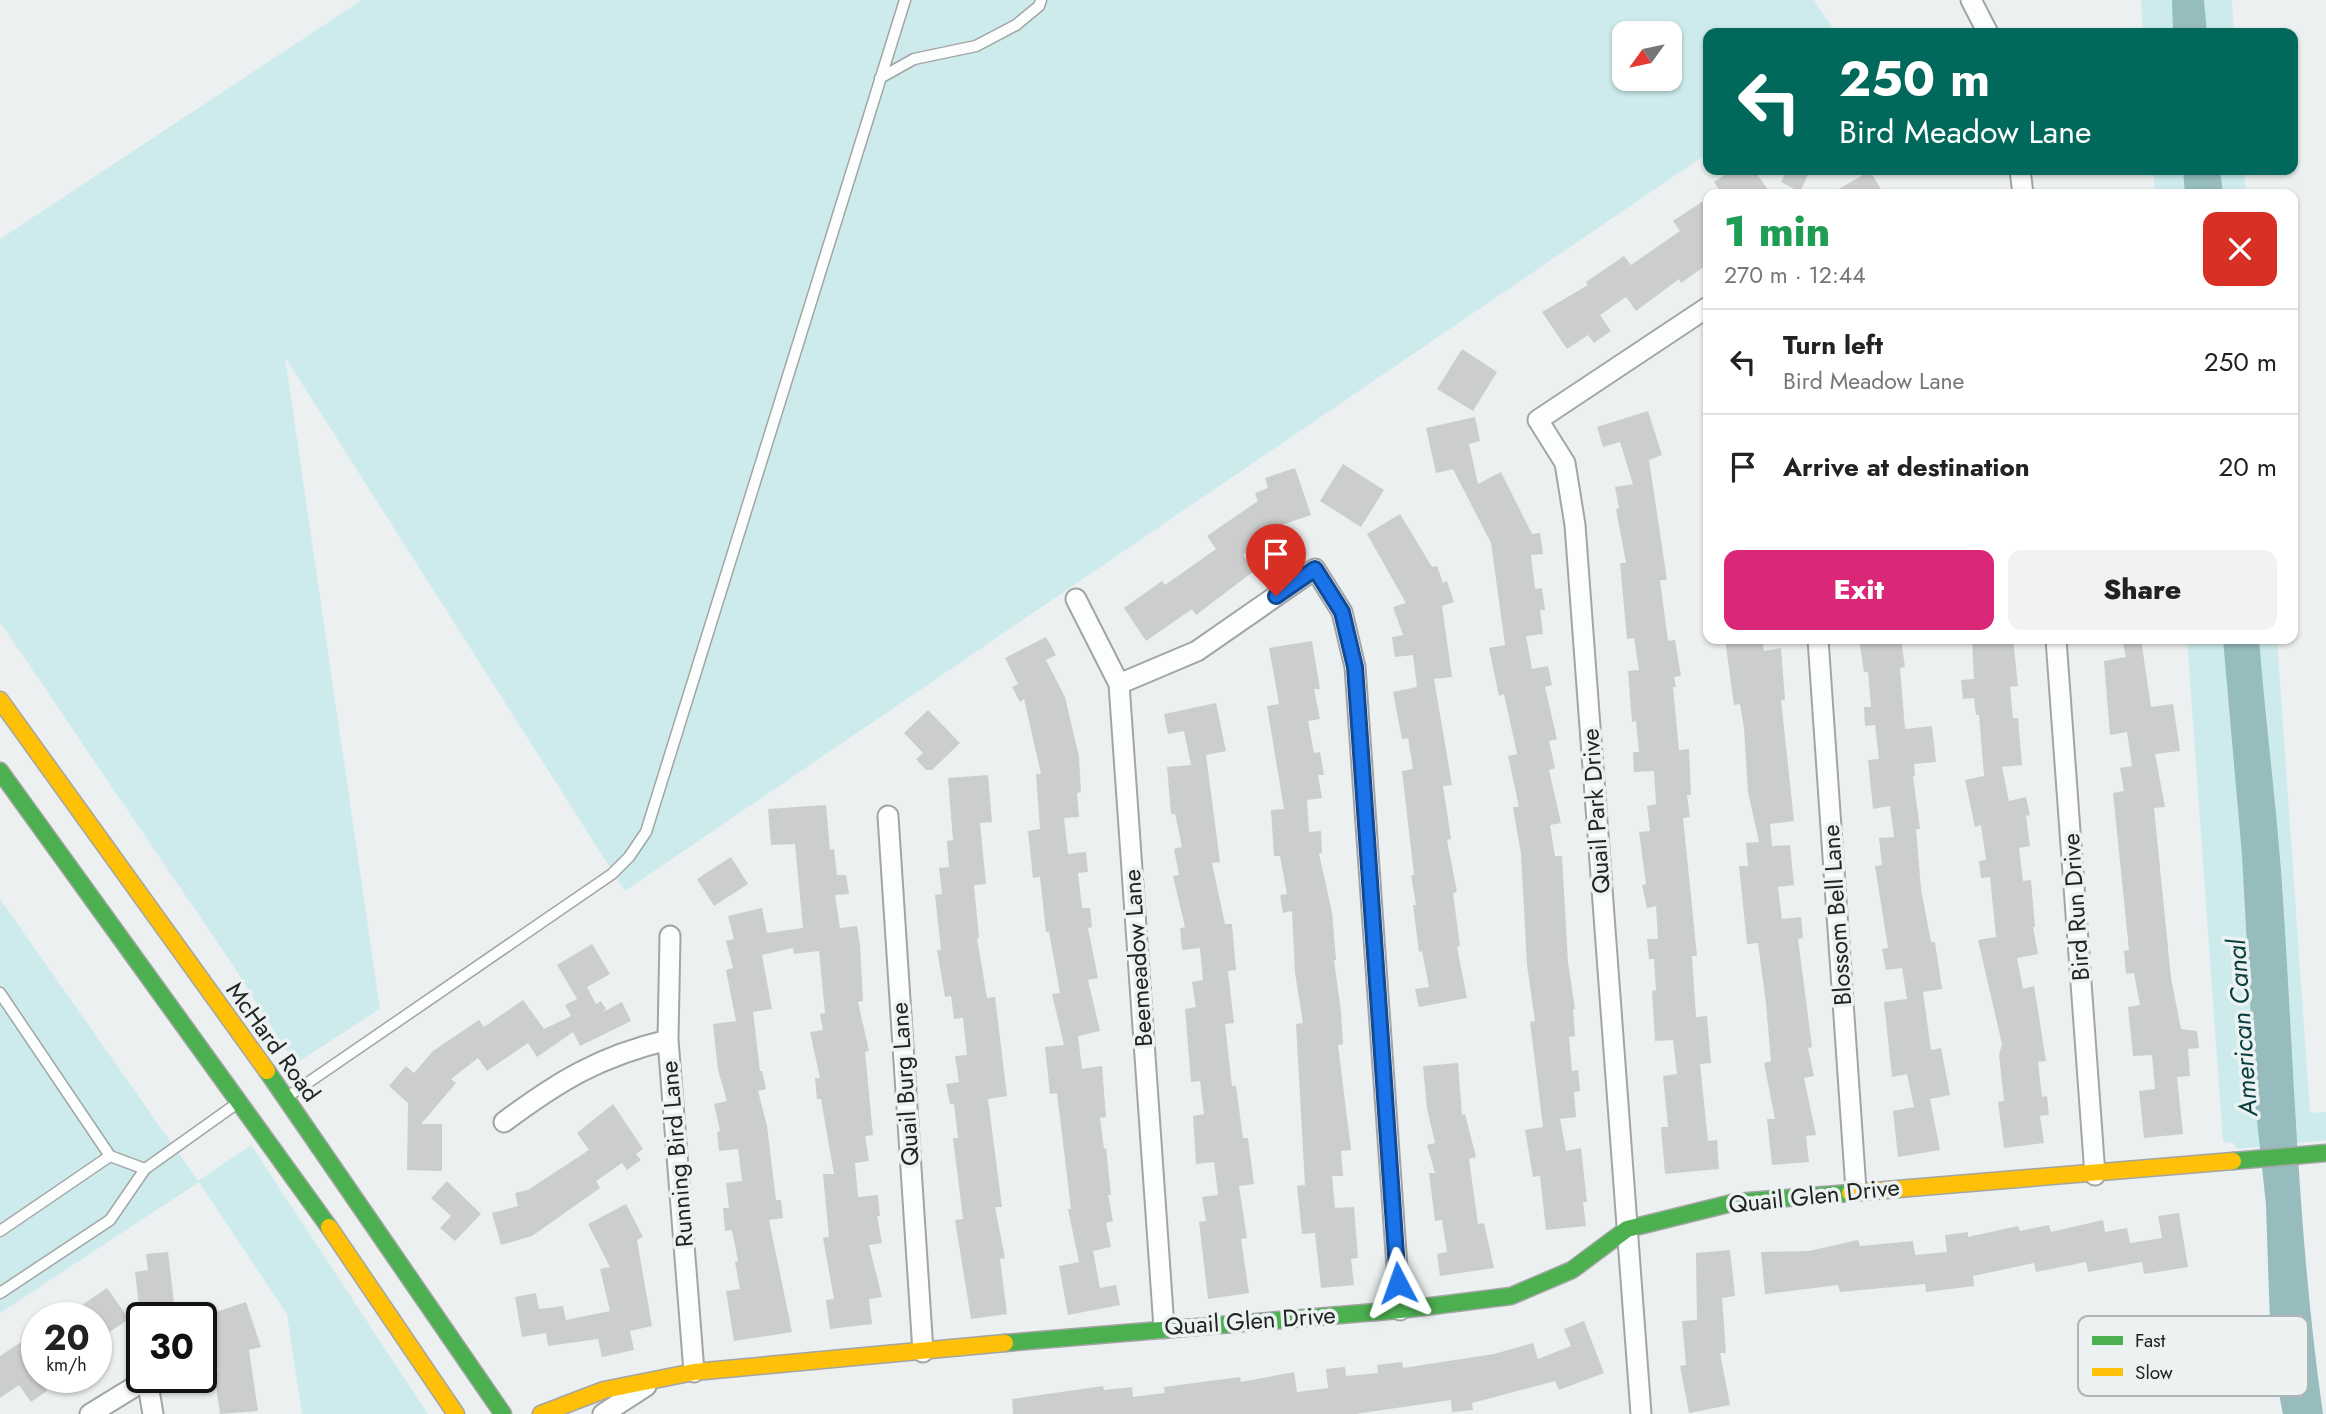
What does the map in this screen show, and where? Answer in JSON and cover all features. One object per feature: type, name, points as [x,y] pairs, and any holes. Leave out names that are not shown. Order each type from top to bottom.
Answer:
[{"type":"street","points":[[1970,0],[1985,28]]},
{"type":"street","name":"Quail Park Drive","points":[[1641,1414],[1574,525],[1565,463],[1538,420],[1703,310]]},
{"type":"street","points":[[1119,684],[1197,651],[1315,569],[1342,612],[1355,667],[1400,1310]]},
{"type":"street","name":"Beemeadow Lane","points":[[1076,599],[1119,684],[1164,1328]]},
{"type":"street","name":"Blossom Bell Lane","points":[[1818,644],[1856,1190]]},
{"type":"street","name":"Bird Run Drive","points":[[2056,644],[2095,1175]]},
{"type":"street","name":"McHard Road","points":[[0,700],[286,1097],[503,1414]]},
{"type":"street","points":[[0,771],[240,1101],[456,1414]]},
{"type":"street","name":"Quail Burg Lane","points":[[888,816],[923,1352]]},
{"type":"street","name":"Running Bird Lane","points":[[670,936],[668,1040],[694,1372]]},
{"type":"street","points":[[504,1122],[554,1086],[624,1050],[668,1040]]},
{"type":"street","name":"Quail Glen Drive","points":[[541,1414],[604,1390],[694,1372],[1164,1328],[1400,1310],[1511,1296],[1572,1270],[1627,1229],[1736,1202],[1856,1190],[2095,1175],[2326,1153]]},
{"type":"street","points":[[90,1414],[147,1379],[153,1414]]},
{"type":"street","name":"Quail Glen Drive","points":[[603,1414],[654,1380]]},
{"type":"lane","points":[[286,1097],[485,964],[612,874],[629,857],[646,832],[905,0]]},
{"type":"lane","points":[[880,78],[914,59],[976,46],[1016,25],[1038,6],[1041,0]]},
{"type":"lane","points":[[0,993],[110,1156],[145,1169]]},
{"type":"lane","points":[[0,1293],[110,1220],[145,1169],[240,1101]]},
{"type":"lane","points":[[0,1231],[110,1156]]},
{"type":"shaded area","points":[[362,0],[1814,0],[1833,28],[1703,28],[1703,156],[625,891],[285,357],[380,1009],[295,1064],[234,967],[0,622],[0,239]]},
{"type":"shaded area","points":[[2141,0],[2232,0],[2234,28],[2143,28]]},
{"type":"shaded area","points":[[2172,0],[2204,0],[2207,28],[2173,28]]},
{"type":"shaded area","points":[[2153,175],[2244,175],[2246,189],[2155,189]]},
{"type":"shaded area","points":[[2183,175],[2221,175],[2222,189],[2185,189]]},
{"type":"shaded area","points":[[2187,644],[2277,644],[2310,1113],[2326,1112],[2326,1140],[2237,1149],[2234,1143],[2223,1142]]},
{"type":"shaded area","name":"American Canal","points":[[2223,644],[2259,644],[2281,871],[2307,1279],[2323,1414],[2283,1414],[2279,1396],[2308,1396],[2308,1316],[2270,1316],[2266,1205],[2256,1111],[2242,855]]},
{"type":"shaded area","points":[[0,899],[198,1181],[251,1145],[428,1414],[302,1414],[287,1314],[199,1182],[0,1313]]},
{"type":"building","points":[[1724,175],[1758,175],[1767,189],[1719,189],[1714,182]]},
{"type":"building","points":[[1784,175],[1808,175],[1801,189],[1794,189],[1781,182]]},
{"type":"building","points":[[1863,175],[1872,175],[1881,189],[1839,189]]},
{"type":"building","points":[[1703,201],[1703,268],[1681,283],[1679,279],[1636,311],[1626,297],[1600,315],[1611,331],[1594,343],[1588,335],[1567,349],[1542,312],[1588,285],[1586,282],[1624,256],[1631,265],[1680,231],[1673,221]]},
{"type":"building","points":[[1462,349],[1497,372],[1473,411],[1437,389]]},
{"type":"building","points":[[1648,411],[1662,455],[1649,460],[1667,580],[1660,580],[1668,641],[1675,640],[1681,676],[1674,677],[1676,687],[1673,687],[1679,750],[1689,749],[1691,795],[1687,795],[1690,817],[1683,818],[1697,956],[1692,956],[1696,1017],[1707,1016],[1711,1063],[1700,1064],[1708,1141],[1717,1140],[1719,1169],[1665,1174],[1661,1127],[1668,1127],[1663,1076],[1677,1074],[1673,1040],[1655,1041],[1652,991],[1656,990],[1654,959],[1649,959],[1647,939],[1658,939],[1656,906],[1647,908],[1642,885],[1646,884],[1639,832],[1650,831],[1647,806],[1656,804],[1654,771],[1634,772],[1633,752],[1639,752],[1636,721],[1632,722],[1628,671],[1639,670],[1634,638],[1627,639],[1620,563],[1626,563],[1616,509],[1619,508],[1615,487],[1633,484],[1620,442],[1603,447],[1597,427]]},
{"type":"building","points":[[1475,417],[1480,441],[1469,444],[1478,484],[1501,472],[1532,534],[1540,533],[1543,554],[1531,555],[1535,589],[1542,588],[1545,610],[1540,610],[1543,634],[1526,636],[1532,669],[1548,666],[1552,685],[1545,687],[1557,739],[1549,741],[1555,768],[1549,770],[1561,823],[1550,825],[1555,856],[1562,856],[1568,962],[1575,1009],[1575,1036],[1569,1037],[1572,1071],[1578,1070],[1580,1091],[1574,1092],[1576,1117],[1560,1119],[1566,1151],[1581,1148],[1587,1202],[1583,1202],[1586,1226],[1546,1230],[1540,1176],[1533,1177],[1525,1130],[1543,1127],[1530,1022],[1535,1021],[1527,965],[1521,854],[1513,807],[1519,807],[1508,756],[1517,754],[1504,694],[1499,696],[1489,648],[1505,645],[1491,543],[1453,469],[1436,473],[1426,428]]},
{"type":"building","points":[[1343,464],[1384,490],[1361,527],[1320,501]]},
{"type":"building","points":[[1295,468],[1311,515],[1261,532],[1267,539],[1243,555],[1254,571],[1196,615],[1192,609],[1146,641],[1124,608],[1162,581],[1165,585],[1216,549],[1207,536],[1258,501],[1255,493],[1268,488],[1265,478]]},
{"type":"building","points":[[1400,514],[1432,567],[1437,566],[1443,583],[1447,581],[1454,602],[1442,606],[1452,677],[1434,679],[1452,785],[1443,786],[1451,839],[1447,840],[1457,892],[1453,893],[1460,946],[1457,947],[1467,998],[1419,1007],[1415,989],[1429,987],[1422,951],[1419,952],[1413,905],[1416,905],[1411,875],[1414,875],[1402,771],[1413,769],[1408,738],[1402,739],[1393,692],[1417,687],[1413,655],[1395,657],[1392,637],[1403,635],[1393,607],[1406,603],[1367,534]]},
{"type":"building","points":[[1046,637],[1056,655],[1046,660],[1065,697],[1079,757],[1079,817],[1064,818],[1068,854],[1086,852],[1088,872],[1078,873],[1082,908],[1090,908],[1092,927],[1088,928],[1098,978],[1088,980],[1100,1031],[1078,1036],[1082,1069],[1102,1066],[1106,1117],[1100,1118],[1104,1149],[1106,1148],[1111,1195],[1108,1195],[1113,1221],[1106,1223],[1111,1247],[1093,1251],[1100,1288],[1116,1285],[1120,1305],[1068,1315],[1059,1266],[1079,1262],[1068,1209],[1071,1209],[1057,1093],[1050,1094],[1045,1047],[1064,1045],[1052,994],[1060,993],[1049,932],[1046,932],[1040,877],[1033,878],[1028,831],[1040,829],[1036,774],[1041,774],[1024,699],[1020,702],[1012,687],[1018,684],[1005,658]]},
{"type":"building","points":[[1312,641],[1320,689],[1314,689],[1320,719],[1308,721],[1314,753],[1320,752],[1324,775],[1318,775],[1322,798],[1307,800],[1309,832],[1321,831],[1322,853],[1319,854],[1332,912],[1343,1044],[1338,1045],[1351,1150],[1341,1151],[1343,1176],[1332,1176],[1335,1208],[1354,1207],[1358,1258],[1351,1259],[1354,1285],[1321,1288],[1315,1233],[1302,1234],[1297,1186],[1305,1185],[1296,1024],[1303,1023],[1295,973],[1292,911],[1283,913],[1280,895],[1287,894],[1280,856],[1274,856],[1271,810],[1284,809],[1267,706],[1279,704],[1269,648]]},
{"type":"building","points":[[1726,644],[1763,644],[1764,651],[1781,648],[1785,700],[1781,700],[1794,821],[1770,824],[1772,846],[1790,845],[1794,885],[1778,887],[1782,919],[1801,917],[1803,938],[1798,939],[1812,1047],[1808,1048],[1814,1076],[1804,1078],[1816,1135],[1806,1136],[1809,1162],[1772,1165],[1767,1119],[1775,1119],[1764,1063],[1771,1061],[1766,1004],[1758,943],[1747,944],[1739,866],[1748,866],[1746,843],[1759,842],[1748,792],[1740,704],[1734,705]]},
{"type":"building","points":[[1860,644],[1902,644],[1905,667],[1900,668],[1905,729],[1932,726],[1936,762],[1914,764],[1913,776],[1920,829],[1916,829],[1921,889],[1931,942],[1935,942],[1942,989],[1923,992],[1931,1050],[1941,1048],[1950,1095],[1930,1099],[1940,1150],[1898,1157],[1893,1111],[1914,1107],[1907,1074],[1892,1077],[1884,1002],[1907,999],[1902,968],[1886,970],[1882,949],[1888,948],[1875,866],[1882,865],[1879,838],[1894,837],[1890,806],[1873,809],[1868,760],[1879,759],[1875,725],[1865,726],[1864,707],[1871,707],[1868,672],[1864,672]]},
{"type":"building","points":[[1972,644],[2014,644],[2018,686],[2010,687],[2013,718],[2018,718],[2022,765],[2002,767],[2009,801],[2026,797],[2030,815],[2026,816],[2030,846],[2019,848],[2023,881],[2031,880],[2033,927],[2038,954],[2017,958],[2023,989],[2034,986],[2046,1061],[2038,1062],[2042,1097],[2047,1096],[2049,1115],[2040,1116],[2044,1143],[2004,1148],[1998,1102],[2004,1101],[1999,1055],[2002,1044],[1978,940],[1996,937],[1990,877],[1981,878],[1979,861],[1986,860],[1981,825],[1975,827],[1965,780],[1984,776],[1979,715],[1976,715],[1974,698],[1963,699],[1961,680],[1974,679]]},
{"type":"building","points":[[2123,644],[2142,644],[2151,707],[2173,704],[2180,751],[2155,754],[2165,807],[2154,808],[2171,978],[2181,1029],[2197,1031],[2199,1048],[2188,1049],[2190,1076],[2177,1077],[2183,1134],[2144,1138],[2139,1091],[2155,1089],[2152,1055],[2133,1056],[2128,1007],[2140,1005],[2134,973],[2126,974],[2124,951],[2129,950],[2113,793],[2124,791],[2120,768],[2132,766],[2127,732],[2110,735],[2104,661],[2126,657]]},
{"type":"building","points":[[1216,703],[1226,751],[1206,755],[1220,862],[1212,863],[1225,924],[1232,924],[1236,970],[1228,971],[1234,1023],[1225,1024],[1232,1086],[1236,1086],[1243,1138],[1248,1138],[1254,1184],[1239,1186],[1247,1238],[1241,1239],[1249,1293],[1208,1299],[1199,1222],[1206,1221],[1202,1197],[1218,1195],[1214,1162],[1196,1164],[1193,1116],[1204,1114],[1200,1081],[1191,1082],[1185,1009],[1196,1007],[1192,982],[1203,980],[1200,948],[1182,950],[1180,928],[1185,927],[1173,876],[1179,875],[1174,849],[1182,847],[1175,814],[1171,814],[1167,767],[1191,765],[1184,731],[1168,734],[1164,714]]},
{"type":"building","points":[[928,710],[960,743],[932,770],[926,770],[916,759],[923,753],[904,733]]},
{"type":"building","points":[[988,775],[992,822],[980,823],[986,884],[974,885],[977,938],[987,998],[995,997],[1007,1096],[988,1099],[1002,1207],[995,1207],[1005,1258],[1000,1259],[1007,1314],[971,1319],[955,1220],[963,1219],[953,1138],[958,1138],[954,1104],[950,1104],[946,1084],[959,1082],[955,1056],[967,1055],[963,1018],[954,1019],[951,996],[945,997],[937,950],[941,950],[935,895],[942,894],[939,868],[949,867],[947,841],[953,840],[948,778]]},
{"type":"building","points":[[826,805],[830,850],[834,849],[837,875],[846,875],[849,894],[835,895],[840,928],[857,926],[860,945],[863,1001],[858,1002],[869,1051],[865,1052],[873,1135],[865,1136],[869,1161],[855,1163],[858,1197],[878,1195],[880,1216],[877,1216],[882,1243],[869,1245],[882,1297],[869,1299],[872,1324],[830,1329],[826,1300],[834,1299],[823,1238],[829,1237],[823,1174],[834,1174],[821,1099],[817,1099],[815,1078],[820,1078],[810,1032],[823,1030],[820,1014],[825,1013],[819,951],[794,954],[793,948],[762,955],[772,1009],[753,1012],[760,1071],[766,1089],[758,1091],[767,1126],[776,1200],[781,1200],[783,1218],[769,1220],[792,1332],[734,1341],[726,1291],[740,1289],[735,1262],[738,1261],[732,1230],[725,1231],[723,1208],[729,1208],[726,1183],[742,1181],[738,1149],[719,1151],[717,1132],[720,1131],[714,1104],[727,1101],[718,1070],[713,1024],[736,1021],[726,970],[733,968],[726,941],[734,939],[728,916],[762,908],[767,933],[803,928],[795,844],[771,845],[768,809]]},
{"type":"building","points":[[731,857],[748,884],[714,906],[697,879]]},
{"type":"building","points":[[592,944],[610,974],[587,987],[596,1004],[601,1001],[606,1009],[601,1013],[622,1002],[631,1021],[580,1046],[573,1032],[537,1057],[528,1043],[487,1071],[478,1058],[451,1079],[456,1083],[421,1124],[442,1124],[442,1171],[407,1170],[408,1103],[389,1086],[406,1066],[414,1073],[433,1051],[479,1020],[484,1027],[523,1000],[544,1029],[571,1016],[565,1005],[577,999],[557,965]]},
{"type":"building","points":[[1458,1063],[1462,1115],[1465,1114],[1476,1157],[1469,1159],[1478,1224],[1484,1223],[1494,1268],[1440,1276],[1437,1254],[1447,1252],[1442,1220],[1435,1221],[1429,1173],[1435,1173],[1427,1145],[1435,1143],[1427,1109],[1423,1066]]},
{"type":"building","points":[[613,1104],[643,1149],[636,1154],[641,1160],[627,1170],[622,1163],[596,1181],[600,1188],[532,1236],[501,1245],[492,1213],[518,1206],[515,1193],[528,1190],[589,1150],[577,1133]]},
{"type":"building","points":[[447,1181],[481,1214],[455,1241],[440,1228],[451,1216],[431,1198]]},
{"type":"building","points":[[626,1204],[643,1237],[637,1240],[652,1326],[630,1331],[634,1350],[602,1357],[598,1339],[548,1346],[546,1333],[522,1337],[515,1297],[536,1293],[539,1309],[563,1306],[566,1320],[610,1311],[600,1269],[610,1267],[588,1224]]},
{"type":"building","points":[[2179,1213],[2188,1267],[2144,1274],[2142,1262],[2088,1272],[2086,1262],[2036,1272],[2034,1263],[1973,1276],[1974,1286],[1926,1292],[1925,1284],[1840,1292],[1838,1285],[1765,1294],[1761,1252],[1809,1251],[1858,1240],[1860,1246],[1913,1241],[1915,1255],[1947,1252],[1945,1235],[1968,1232],[1968,1237],[2018,1226],[2020,1231],[2049,1225],[2051,1232],[2103,1220],[2105,1232],[2127,1228],[2130,1243],[2162,1238],[2158,1216]]},
{"type":"building","points":[[1730,1250],[1735,1296],[1722,1298],[1726,1353],[1720,1353],[1730,1405],[1689,1413],[1680,1366],[1686,1365],[1682,1321],[1697,1320],[1696,1253]]},
{"type":"building","points":[[168,1252],[174,1302],[139,1302],[135,1272],[148,1270],[146,1254]]},
{"type":"building","points":[[107,1288],[126,1315],[126,1321],[112,1330],[112,1302],[86,1302]]},
{"type":"building","points":[[246,1302],[261,1347],[249,1350],[258,1411],[220,1414],[217,1392],[217,1312]]},
{"type":"building","points":[[1584,1321],[1604,1373],[1559,1390],[1555,1381],[1472,1403],[1473,1410],[1452,1412],[1451,1400],[1355,1414],[1013,1414],[1012,1399],[1103,1386],[1104,1390],[1132,1387],[1133,1397],[1165,1393],[1164,1387],[1240,1377],[1241,1382],[1294,1372],[1297,1392],[1328,1388],[1326,1369],[1345,1367],[1346,1376],[1378,1373],[1377,1365],[1402,1362],[1403,1368],[1494,1354],[1533,1343],[1538,1359],[1571,1346],[1564,1329]]},
{"type":"building","points":[[21,1342],[21,1388],[19,1385],[0,1398],[0,1356]]},
{"type":"building","points":[[25,1393],[44,1393],[31,1402]]},
{"type":"traffic: fast","points":[[0,771],[329,1227]]},
{"type":"traffic: fast","points":[[267,1071],[503,1414]]},
{"type":"traffic: fast","points":[[2233,1161],[2326,1153]]},
{"type":"traffic: fast","points":[[1005,1343],[1400,1310],[1511,1296],[1572,1270],[1627,1229],[1736,1202],[1850,1193]]},
{"type":"traffic: slow","points":[[0,700],[267,1071]]},
{"type":"traffic: slow","points":[[1850,1193],[2233,1161]]},
{"type":"traffic: slow","points":[[329,1227],[456,1414]]},
{"type":"traffic: slow","points":[[541,1414],[604,1390],[694,1372],[1005,1343]]},
{"type":"route","points":[[1276,596],[1315,569],[1342,612],[1355,667],[1398,1283]]}]
